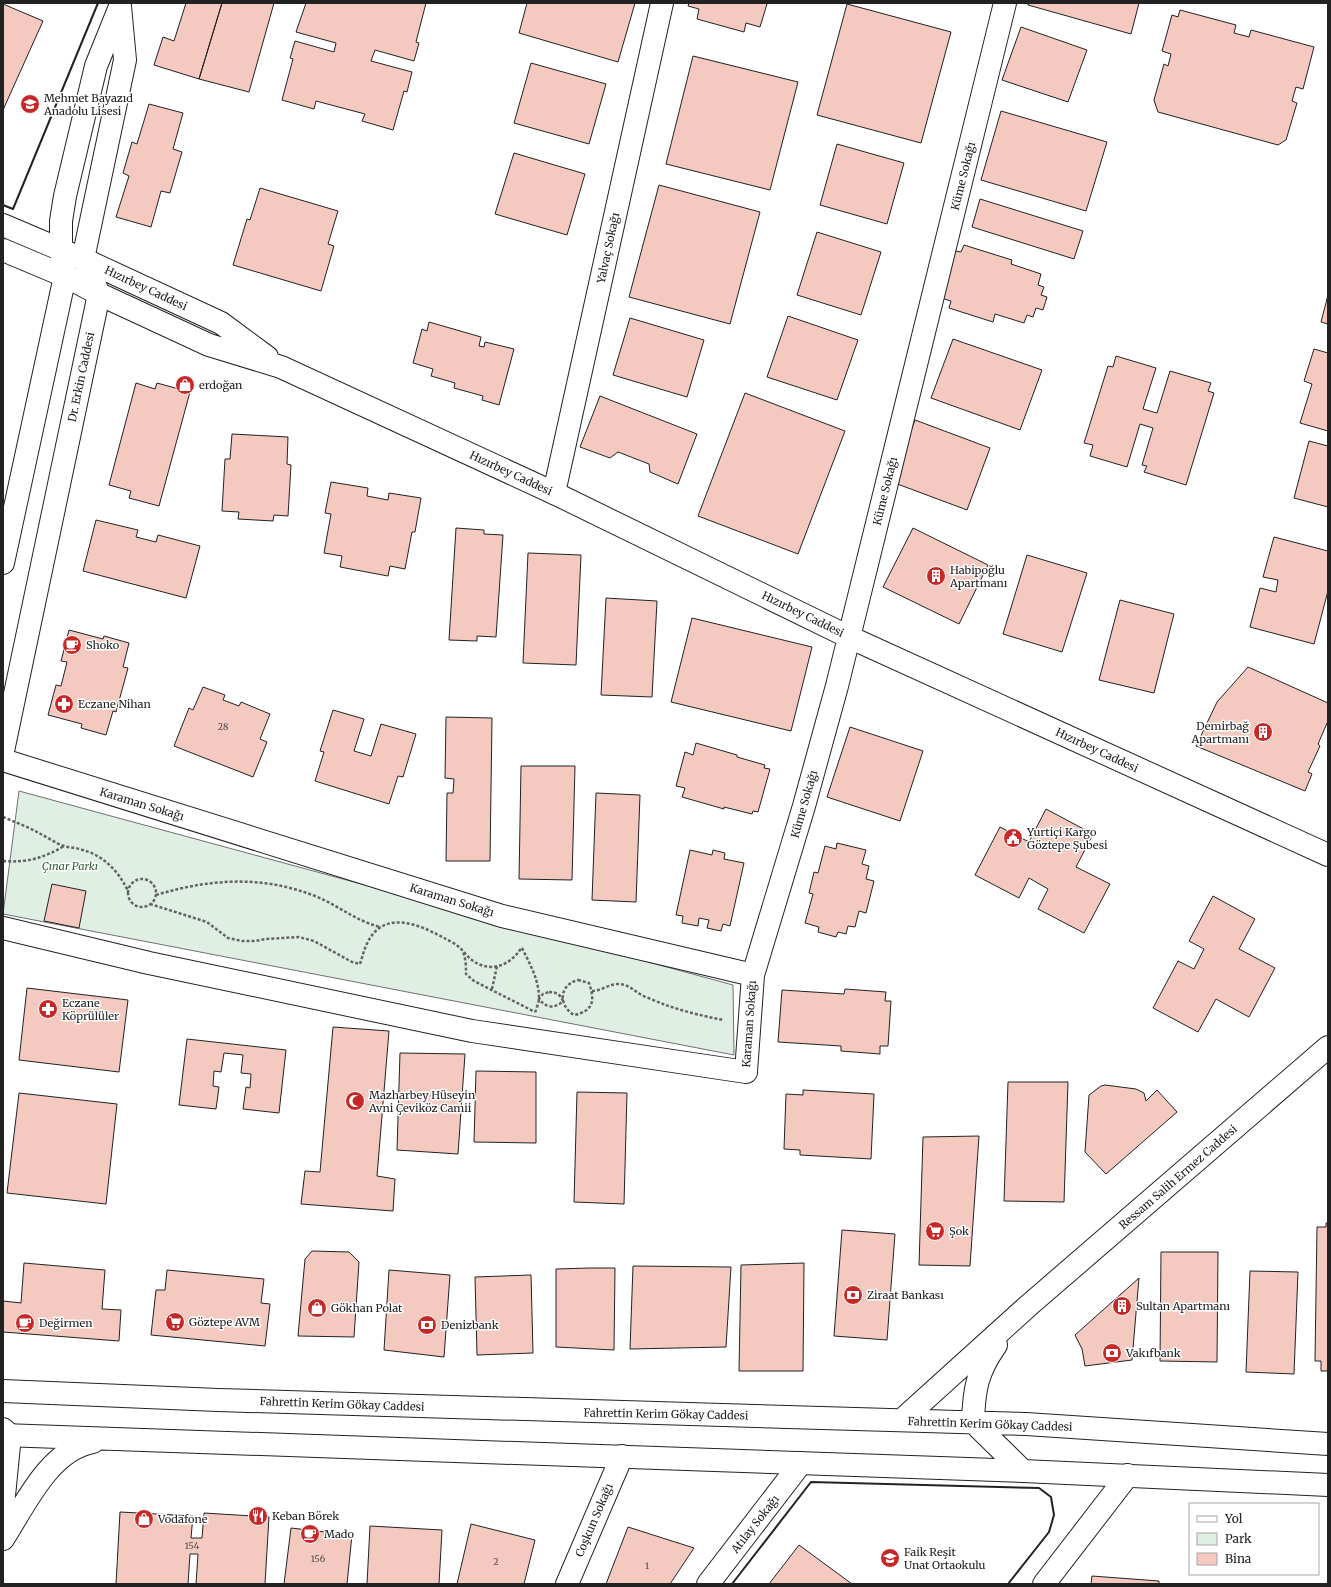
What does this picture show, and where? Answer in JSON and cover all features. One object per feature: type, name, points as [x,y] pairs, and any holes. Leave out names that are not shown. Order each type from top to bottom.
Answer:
[{"type":"street","name":"Yalvaç Sokağı","points":[[554,493],[662,3]]},
{"type":"street","name":"Küme Sokağı","points":[[753,975],[804,806],[837,686],[1006,3]]},
{"type":"street","points":[[3,563],[65,276],[61,250],[65,196],[95,74],[120,4]]},
{"type":"street","points":[[99,294],[83,259],[125,60],[120,4]]},
{"type":"street","name":"Hızırbey Caddesi","points":[[3,225],[83,259],[221,323],[281,368]]},
{"type":"street","name":"Hızırbey Caddesi","points":[[3,250],[65,276],[99,294],[209,345],[281,368],[554,493],[849,637],[1328,855]]},
{"type":"street","name":"Dr. Erkin Caddesi","points":[[3,751],[99,294]]},
{"type":"street","name":"Karaman Sokağı","points":[[3,760],[495,914],[753,975],[746,1072],[472,1030],[149,963],[3,928]]},
{"type":"street","name":"Ressam Salih Ermez Caddesi","points":[[1028,1306],[1328,1047]]},
{"type":"street","points":[[902,1420],[1028,1306]]},
{"type":"street","points":[[1023,1471],[973,1422],[975,1388],[983,1365],[1001,1338],[1028,1306]]},
{"type":"street","name":"Fahrettin Kerim Gökay Caddesi","points":[[3,1391],[218,1400],[1032,1424],[1328,1444]]},
{"type":"street","points":[[3,1506],[6,1433],[109,1439],[1128,1475],[1328,1485]]},
{"type":"street","points":[[3,1539],[39,1483],[57,1461],[73,1449],[89,1443],[109,1439]]},
{"type":"street","name":"Coşkun Sokağı","points":[[567,1584],[622,1456]]},
{"type":"street","name":"Atılay Sokağı","points":[[708,1584],[801,1463]]},
{"type":"street","points":[[1044,1584],[1128,1475]]},
{"type":"path","points":[[3,817],[20,823],[64,846],[92,853],[105,861],[115,870],[122,880],[133,904],[140,907],[147,906],[153,902],[156,895],[155,887],[150,881],[143,879],[136,880],[128,891]]},
{"type":"path","points":[[3,861],[19,862],[34,860],[50,854],[64,846]]},
{"type":"path","points":[[156,895],[182,887],[209,882],[237,881],[264,883],[291,888],[314,896],[338,906],[366,923],[382,927]]},
{"type":"path","points":[[150,904],[207,922],[228,938],[242,941],[255,941],[299,937],[314,941],[352,962],[360,964],[371,936],[382,927],[400,922],[430,930],[454,943],[469,959],[479,965],[490,967],[497,966],[516,956],[522,948],[530,922]]},
{"type":"path","points":[[522,948],[534,973],[539,999],[543,1004],[548,1006],[559,1005],[563,1001],[565,989],[573,981],[578,980],[589,983],[593,997],[592,1003],[588,1008],[582,1013],[574,1015],[569,1011],[563,1001],[560,995],[555,992],[543,994],[539,999],[528,1039]]},
{"type":"path","points":[[462,950],[466,963],[466,974],[474,981],[492,988],[535,1012]]},
{"type":"path","points":[[492,988],[497,966]]},
{"type":"path","points":[[592,991],[598,991],[613,985],[626,986],[634,989],[641,995],[672,1007],[705,1017],[750,1023]]},
{"type":"green space","name":"Çınar Parkı","points":[[19,791],[733,985],[734,1055],[3,914]]},
{"type":"building","points":[[186,3],[222,3],[199,79],[154,65],[163,37],[174,41]]},
{"type":"building","points":[[222,3],[274,3],[249,92],[199,79]]},
{"type":"building","points":[[306,3],[426,3],[416,42],[419,43],[414,61],[375,50],[371,61],[412,72],[407,92],[404,91],[393,130],[362,121],[365,114],[316,101],[314,109],[282,100],[293,59],[290,58],[295,41],[334,52],[336,43],[296,32]]},
{"type":"building","points":[[527,3],[635,3],[618,62],[519,33]]},
{"type":"building","points":[[689,3],[767,4],[760,27],[746,23],[744,32],[697,19],[699,9],[688,6]]},
{"type":"building","points":[[1028,3],[1139,3],[1131,34],[1028,5]]},
{"type":"building","points":[[3,4],[43,21],[3,110]]},
{"type":"building","points":[[847,4],[951,32],[921,143],[817,115]]},
{"type":"building","points":[[1180,10],[1236,25],[1234,33],[1249,37],[1251,30],[1314,47],[1303,89],[1296,87],[1292,101],[1297,103],[1286,140],[1278,145],[1158,112],[1154,100],[1164,64],[1168,66],[1171,54],[1162,51],[1172,15],[1178,17]]},
{"type":"building","points":[[1021,27],[1087,50],[1068,102],[1002,80]]},
{"type":"building","points":[[693,56],[798,82],[770,190],[666,164]]},
{"type":"building","points":[[531,63],[606,84],[589,144],[514,123]]},
{"type":"building","points":[[149,104],[183,113],[173,149],[182,152],[170,193],[161,191],[151,227],[116,217],[129,176],[123,173],[132,142],[137,144]]},
{"type":"building","points":[[1001,111],[1107,142],[1086,211],[981,180]]},
{"type":"building","points":[[837,144],[904,163],[887,224],[820,205]]},
{"type":"building","points":[[514,153],[585,174],[567,235],[495,214]]},
{"type":"building","points":[[659,185],[760,212],[730,324],[629,297]]},
{"type":"building","points":[[260,188],[338,211],[328,244],[334,246],[321,291],[233,265],[247,219],[250,220]]},
{"type":"building","points":[[980,199],[1083,231],[1074,259],[972,227]]},
{"type":"building","points":[[817,232],[881,252],[861,315],[797,295]]},
{"type":"building","points":[[964,245],[1012,260],[1011,264],[1041,274],[1038,285],[1044,287],[1041,295],[1047,297],[1043,310],[1036,308],[1033,317],[1027,315],[1024,323],[995,314],[993,322],[949,308],[951,301],[941,298],[955,251],[961,252]]},
{"type":"building","points":[[1328,295],[1328,324],[1321,322]]},
{"type":"building","points":[[788,316],[858,340],[837,400],[767,377]]},
{"type":"building","points":[[630,318],[704,340],[687,397],[613,375]]},
{"type":"building","points":[[429,322],[481,337],[479,346],[484,347],[485,342],[514,349],[499,405],[482,400],[483,396],[454,388],[455,383],[431,376],[433,369],[413,363],[422,329],[427,331]]},
{"type":"building","points":[[953,339],[1042,370],[1020,430],[931,398]]},
{"type":"building","points":[[1314,349],[1328,353],[1328,431],[1300,423],[1312,384],[1304,381]]},
{"type":"building","points":[[1116,356],[1156,368],[1143,409],[1157,413],[1170,371],[1211,383],[1208,391],[1214,393],[1186,485],[1144,472],[1147,466],[1142,465],[1153,428],[1140,424],[1127,467],[1090,456],[1093,445],[1084,443],[1108,366],[1113,367]]},
{"type":"building","points":[[136,383],[155,389],[157,383],[190,392],[159,506],[129,498],[131,491],[109,485]]},
{"type":"building","points":[[745,393],[845,431],[798,554],[698,516]]},
{"type":"building","points":[[600,396],[697,434],[678,484],[650,472],[649,464],[618,452],[610,458],[580,447]]},
{"type":"building","points":[[915,420],[990,448],[967,510],[892,482]]},
{"type":"building","points":[[232,434],[288,437],[287,464],[291,465],[288,516],[274,515],[273,521],[238,519],[239,512],[222,511],[225,459],[230,459]]},
{"type":"building","points":[[1309,441],[1328,446],[1328,507],[1294,498]]},
{"type":"building","points":[[331,482],[368,488],[367,496],[388,500],[389,493],[421,498],[415,532],[412,532],[405,569],[390,566],[388,576],[340,567],[342,556],[324,553],[331,514],[325,513]]},
{"type":"building","points":[[96,520],[138,530],[136,537],[156,542],[158,535],[200,546],[186,598],[83,571]]},
{"type":"building","points":[[456,528],[484,530],[484,534],[503,535],[496,637],[477,636],[477,641],[449,640]]},
{"type":"building","name":"Habipoğlu Apartmanı","points":[[913,528],[988,565],[959,624],[883,587]]},
{"type":"building","points":[[1274,537],[1328,551],[1328,591],[1314,644],[1250,627],[1260,588],[1276,592],[1278,580],[1263,577]]},
{"type":"building","points":[[528,553],[581,555],[576,665],[523,663]]},
{"type":"building","points":[[1027,555],[1087,573],[1062,652],[1003,634]]},
{"type":"building","points":[[606,598],[657,601],[652,697],[601,695]]},
{"type":"building","points":[[1120,600],[1174,614],[1154,693],[1099,680]]},
{"type":"building","points":[[692,618],[812,647],[791,731],[671,702]]},
{"type":"building","points":[[69,630],[103,639],[104,636],[129,643],[123,667],[128,668],[116,712],[113,711],[106,735],[81,728],[82,724],[48,715],[56,685],[61,686],[67,662],[61,661]]},
{"type":"building","name":"Demirbağ Apartmanı","points":[[1248,667],[1328,703],[1328,721],[1318,744],[1320,746],[1308,772],[1312,774],[1305,791],[1196,746],[1217,702]]},
{"type":"building","points":[[203,687],[225,695],[223,700],[239,706],[241,702],[270,714],[260,739],[267,742],[253,777],[174,746],[189,708],[193,710]]},
{"type":"building","points":[[333,710],[364,719],[354,751],[371,756],[381,724],[416,734],[403,777],[398,776],[389,804],[315,781],[324,752],[320,751]]},
{"type":"building","points":[[446,717],[492,718],[490,861],[446,861],[447,793],[453,793],[454,779],[445,778]]},
{"type":"building","points":[[850,727],[923,751],[900,821],[827,797]]},
{"type":"building","points":[[696,743],[737,755],[737,757],[765,765],[764,768],[770,769],[758,812],[753,811],[752,814],[724,807],[724,809],[682,797],[685,788],[676,786],[685,752],[693,755]]},
{"type":"building","points":[[521,766],[575,766],[572,880],[519,879]]},
{"type":"building","points":[[596,793],[640,795],[636,902],[592,900]]},
{"type":"building","points":[[1046,809],[1093,834],[1076,867],[1110,884],[1084,933],[1038,909],[1048,889],[1029,878],[1019,898],[975,875],[1000,827],[1029,842]]},
{"type":"building","points":[[837,843],[866,850],[862,864],[869,866],[866,879],[874,881],[866,913],[859,911],[855,927],[848,926],[846,934],[838,932],[836,937],[818,932],[819,927],[805,923],[813,894],[809,893],[814,872],[818,873],[825,846],[836,849]]},
{"type":"building","points":[[690,850],[712,855],[713,850],[725,853],[724,859],[744,863],[730,926],[723,924],[721,931],[707,928],[709,920],[699,918],[698,926],[682,923],[683,916],[676,915]]},
{"type":"building","points":[[52,884],[86,891],[79,928],[44,921]]},
{"type":"building","points":[[1213,896],[1255,919],[1239,949],[1275,968],[1249,1017],[1216,999],[1198,1032],[1153,1008],[1178,961],[1194,969],[1204,949],[1189,941]]},
{"type":"building","points":[[27,988],[128,1000],[119,1072],[19,1060]]},
{"type":"building","points":[[845,989],[886,992],[885,1001],[891,1001],[888,1046],[880,1046],[880,1054],[841,1051],[841,1046],[778,1042],[782,990],[844,994]]},
{"type":"building","name":"Mazharbey Hüseyin Avni Çeviköz Camii","points":[[333,1027],[389,1031],[377,1176],[395,1179],[393,1211],[301,1204],[305,1171],[320,1172]]},
{"type":"building","points":[[187,1039],[286,1050],[279,1113],[243,1109],[246,1087],[250,1088],[251,1074],[241,1073],[243,1055],[224,1053],[221,1072],[214,1071],[213,1086],[219,1087],[216,1109],[179,1105]]},
{"type":"building","points":[[400,1053],[465,1054],[458,1154],[397,1150]]},
{"type":"building","points":[[476,1071],[536,1072],[536,1143],[474,1142]]},
{"type":"building","points":[[1008,1082],[1068,1082],[1064,1202],[1004,1201]]},
{"type":"building","points":[[1105,1085],[1136,1089],[1144,1093],[1146,1101],[1157,1090],[1177,1112],[1106,1174],[1085,1152],[1089,1095],[1101,1086]]},
{"type":"building","points":[[803,1090],[874,1094],[871,1159],[800,1155],[800,1150],[784,1149],[786,1094],[803,1095]]},
{"type":"building","points":[[577,1092],[627,1093],[624,1204],[574,1202]]},
{"type":"building","points":[[19,1093],[117,1104],[106,1204],[7,1193]]},
{"type":"building","points":[[979,1136],[970,1266],[919,1265],[923,1137]]},
{"type":"building","points":[[1326,1223],[1328,1223],[1328,1371],[1321,1371],[1321,1361],[1315,1361],[1317,1227],[1326,1227]]},
{"type":"building","points":[[842,1230],[895,1234],[887,1340],[834,1336]]},
{"type":"building","points":[[312,1251],[349,1252],[359,1262],[354,1337],[298,1336],[305,1259]]},
{"type":"building","points":[[1161,1252],[1218,1252],[1217,1362],[1160,1361]]},
{"type":"building","points":[[24,1263],[105,1270],[102,1309],[121,1310],[119,1341],[3,1332],[3,1301],[21,1303]]},
{"type":"building","points":[[804,1263],[803,1371],[739,1371],[741,1265]]},
{"type":"building","points":[[633,1266],[731,1267],[726,1347],[630,1349]]},
{"type":"building","points":[[615,1268],[614,1350],[556,1347],[556,1269]]},
{"type":"building","points":[[167,1270],[264,1279],[261,1303],[270,1304],[265,1346],[151,1335],[156,1290],[165,1290]]},
{"type":"building","points":[[389,1270],[450,1275],[444,1357],[384,1350]]},
{"type":"building","points":[[1250,1271],[1298,1272],[1294,1374],[1246,1372]]},
{"type":"building","points":[[531,1275],[533,1353],[477,1355],[475,1277]]},
{"type":"building","name":"Sultan Apartmanı","points":[[1139,1278],[1132,1360],[1085,1366],[1082,1349],[1075,1335]]},
{"type":"building","points":[[120,1512],[193,1516],[191,1538],[202,1538],[204,1513],[269,1517],[265,1584],[196,1584],[198,1554],[190,1554],[188,1584],[116,1584]]},
{"type":"building","points":[[471,1524],[535,1540],[524,1584],[457,1584]]},
{"type":"building","points":[[370,1526],[442,1530],[439,1584],[367,1584]]},
{"type":"building","points":[[628,1527],[694,1548],[670,1584],[606,1584]]},
{"type":"building","points":[[291,1528],[352,1535],[347,1584],[284,1584]]},
{"type":"building","points":[[799,1545],[852,1584],[769,1584]]},
{"type":"building","points":[[1092,1576],[1159,1581],[1159,1584],[1091,1584]]},
{"type":"wall","points":[[3,205],[13,209],[98,3]]},
{"type":"wall","points":[[732,1584],[811,1482],[1039,1488],[1051,1497],[1054,1515],[1049,1532],[1008,1584]]},
{"type":"place","name":"Mehmet Bayazıd Anadolu Lisesi","points":[[30,104]]},
{"type":"place","name":"erdoğan","points":[[185,385]]},
{"type":"place","name":"Habipoğlu Apartmanı","points":[[936,576]]},
{"type":"place","name":"Shoko","points":[[72,645]]},
{"type":"place","name":"Eczane Nihan","points":[[64,704]]},
{"type":"place","name":"Demirbağ Apartmanı","points":[[1263,732]]},
{"type":"place","name":"Yurtiçi Kargo Göztepe Şubesi","points":[[1013,838]]},
{"type":"place","name":"Eczane Köprülüler","points":[[48,1009]]},
{"type":"place","name":"Mazharbey Hüseyin Avni Çeviköz Camii","points":[[355,1101]]},
{"type":"place","name":"Şok","points":[[935,1231]]},
{"type":"place","name":"Ziraat Bankası","points":[[853,1295]]},
{"type":"place","name":"Sultan Apartmanı","points":[[1122,1306]]},
{"type":"place","name":"Gökhan Polat","points":[[317,1308]]},
{"type":"place","name":"Göztepe AVM","points":[[175,1322]]},
{"type":"place","name":"Değirmen","points":[[25,1323]]},
{"type":"place","name":"Denizbank","points":[[427,1325]]},
{"type":"place","name":"Vakıfbank","points":[[1112,1353]]},
{"type":"place","name":"Keban Börek","points":[[258,1516]]},
{"type":"place","name":"Vodafone","points":[[144,1519]]},
{"type":"place","name":"Mado","points":[[310,1534]]},
{"type":"place","name":"Faik Reşit Unat Ortaokulu","points":[[890,1558]]}]
